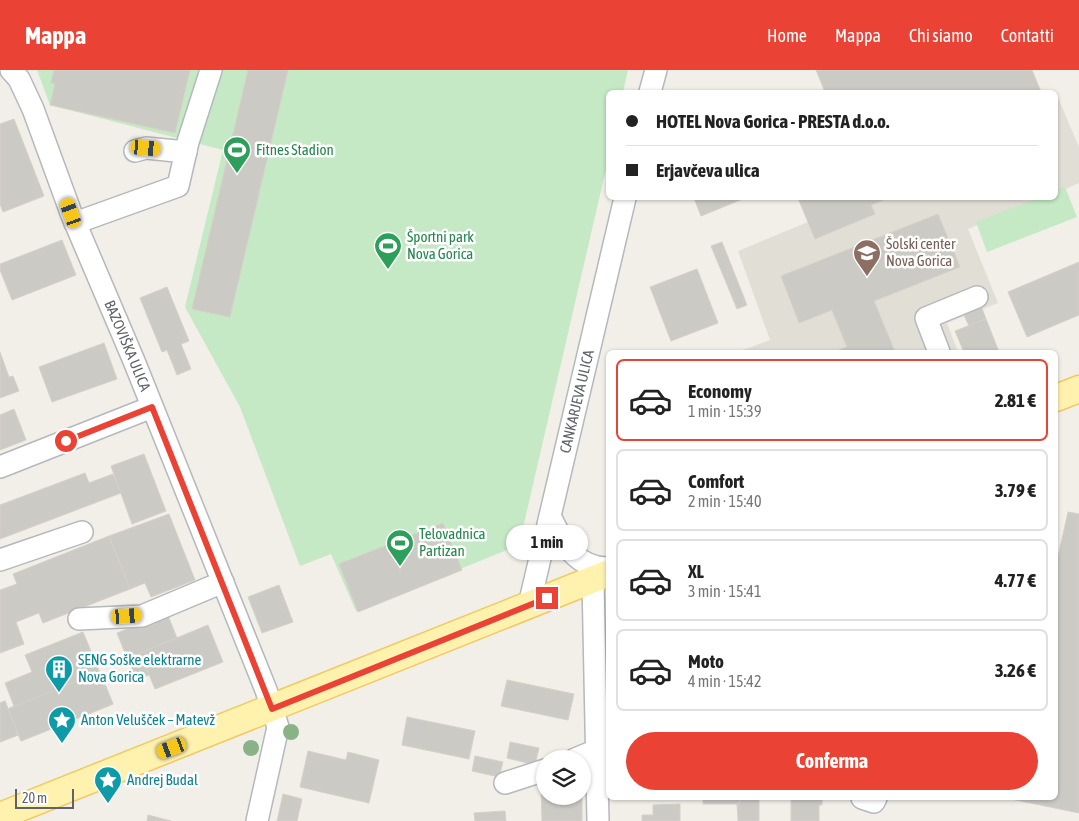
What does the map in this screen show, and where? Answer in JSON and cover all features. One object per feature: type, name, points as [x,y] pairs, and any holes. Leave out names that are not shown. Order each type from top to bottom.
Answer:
[{"type":"main road","points":[[1058,397],[1079,388]]},
{"type":"main road","points":[[0,816],[272,709],[603,574]]},
{"type":"street","name":"BAZOVIŠKA ULICA","points":[[11,70],[19,79],[33,109],[75,223],[223,582],[272,709],[278,728],[258,821]]},
{"type":"street","points":[[75,223],[178,186],[210,70]]},
{"type":"street","points":[[651,90],[656,70]]},
{"type":"street","points":[[135,151],[146,148],[186,152]]},
{"type":"street","name":"CANKARJEVA ULICA","points":[[529,605],[538,559],[551,518],[626,200]]},
{"type":"street","points":[[938,350],[926,318],[977,298]]},
{"type":"street","points":[[0,467],[152,407]]},
{"type":"street","points":[[551,518],[568,552],[588,564],[601,568],[603,574],[602,692],[597,750],[598,821]]},
{"type":"street","points":[[0,560],[82,532]]},
{"type":"street","points":[[79,620],[142,616],[223,582]]},
{"type":"street","points":[[591,752],[597,750]]},
{"type":"street","points":[[505,783],[536,773]]},
{"type":"shaded area","points":[[1058,98],[1079,147],[1079,183],[1058,192]]},
{"type":"shaded area","name":"Šolski center Nova Gorica","points":[[799,200],[1039,200],[968,229],[998,303],[947,323],[957,350],[743,350],[770,340],[738,251],[808,222]]},
{"type":"green space","name":"Športni park Nova Gorica","points":[[37,70],[628,70],[623,90],[606,90],[606,169],[519,545],[356,611],[331,554],[300,566],[240,407],[185,307],[223,150],[50,105]]},
{"type":"green space","points":[[1065,187],[1077,217],[987,252],[976,222],[1033,200],[1058,200],[1058,189]]},
{"type":"building","points":[[54,70],[190,70],[175,133],[50,105],[55,84],[51,83]]},
{"type":"building","points":[[248,70],[288,70],[230,317],[192,309]]},
{"type":"building","points":[[816,70],[1032,70],[1040,90],[824,90]]},
{"type":"building","points":[[14,119],[44,196],[3,212],[0,204],[0,124]]},
{"type":"building","points":[[695,200],[740,200],[701,216]]},
{"type":"building","points":[[799,200],[884,200],[871,205],[875,214],[815,239]]},
{"type":"building","points":[[938,214],[960,267],[874,301],[894,350],[839,350],[847,347],[832,310],[799,323],[781,276]]},
{"type":"building","points":[[62,240],[76,275],[12,300],[0,270],[0,264]]},
{"type":"building","points":[[722,242],[747,305],[737,309],[711,246]]},
{"type":"building","points":[[1079,262],[1079,315],[1027,337],[1008,292]]},
{"type":"building","points":[[697,269],[718,323],[671,341],[650,287]]},
{"type":"building","points":[[167,287],[189,341],[181,344],[191,369],[177,375],[167,350],[162,352],[140,298]]},
{"type":"building","points":[[981,306],[986,319],[969,326],[963,313]]},
{"type":"building","points":[[986,319],[998,350],[963,350],[955,331]]},
{"type":"building","points":[[104,343],[117,379],[52,402],[39,367]]},
{"type":"building","points":[[0,352],[9,377],[13,376],[19,391],[0,398]]},
{"type":"building","points":[[14,409],[26,440],[0,450],[0,415]]},
{"type":"building","points":[[144,454],[166,511],[132,524],[111,466]]},
{"type":"building","points":[[85,473],[89,483],[113,474],[121,493],[0,539],[0,505]]},
{"type":"building","points":[[1068,512],[1079,514],[1079,813],[1016,800],[1058,800],[1058,557]]},
{"type":"building","points":[[169,514],[195,580],[151,597],[145,583],[130,589],[109,536]]},
{"type":"building","name":"Telovadnica Partizan","points":[[443,523],[462,570],[358,612],[339,564]]},
{"type":"building","points":[[109,536],[130,589],[43,623],[39,613],[16,622],[24,644],[0,653],[0,590],[17,584],[13,574]]},
{"type":"building","points":[[279,585],[293,622],[262,633],[248,597]]},
{"type":"building","points":[[167,613],[177,638],[140,653],[149,675],[136,680],[117,633]]},
{"type":"building","points":[[208,625],[223,662],[155,689],[140,653]]},
{"type":"building","name":"SENG Soške elektrarne Nova Gorica","points":[[83,632],[113,704],[21,741],[8,709],[14,706],[5,683],[32,672],[25,655]]},
{"type":"building","points":[[100,672],[113,704],[21,741],[8,709]]},
{"type":"building","points":[[507,680],[574,694],[568,720],[501,706]]},
{"type":"building","points":[[5,701],[18,735],[0,742],[0,703]]},
{"type":"building","points":[[5,701],[18,735],[0,742],[0,703]]},
{"type":"building","points":[[407,717],[475,731],[469,759],[402,745]]},
{"type":"building","points":[[510,742],[539,748],[536,750],[535,765],[507,758]]},
{"type":"building","points":[[308,751],[346,760],[348,752],[379,760],[369,803],[300,787]]},
{"type":"building","points":[[475,756],[503,762],[499,777],[472,771]]},
{"type":"building","points":[[283,794],[302,799],[297,821],[277,821]]},
{"type":"building","points":[[703,800],[740,800],[740,804],[703,804]]},
{"type":"building","points":[[740,800],[759,800],[759,821],[738,821],[737,804],[740,804]]},
{"type":"building","points":[[791,800],[822,800],[822,805],[819,805],[819,821],[791,821]]},
{"type":"building","points":[[680,804],[680,821],[642,821],[642,815],[653,815],[653,805]]},
{"type":"building","points":[[542,805],[582,805],[582,821],[542,821]]},
{"type":"building","points":[[505,811],[506,821],[475,821],[474,813]]},
{"type":"building","points":[[148,815],[171,821],[147,821]]},
{"type":"place","name":"Fitnes Stadion","points":[[237,174]]},
{"type":"place","name":"Športni park Nova Gorica","points":[[388,270]]},
{"type":"place","name":"Šolski center Nova Gorica","points":[[867,277]]},
{"type":"place","name":"Telovadnica Partizan","points":[[400,567]]},
{"type":"place","name":"SENG Soške elektrarne Nova Gorica","points":[[59,693]]},
{"type":"place","name":"Anton Velušček – Matevž","points":[[62,744]]},
{"type":"place","name":"Andrej Budal","points":[[108,804]]},
{"type":"route","points":[[66,441],[152,407],[272,709],[547,598]]}]
